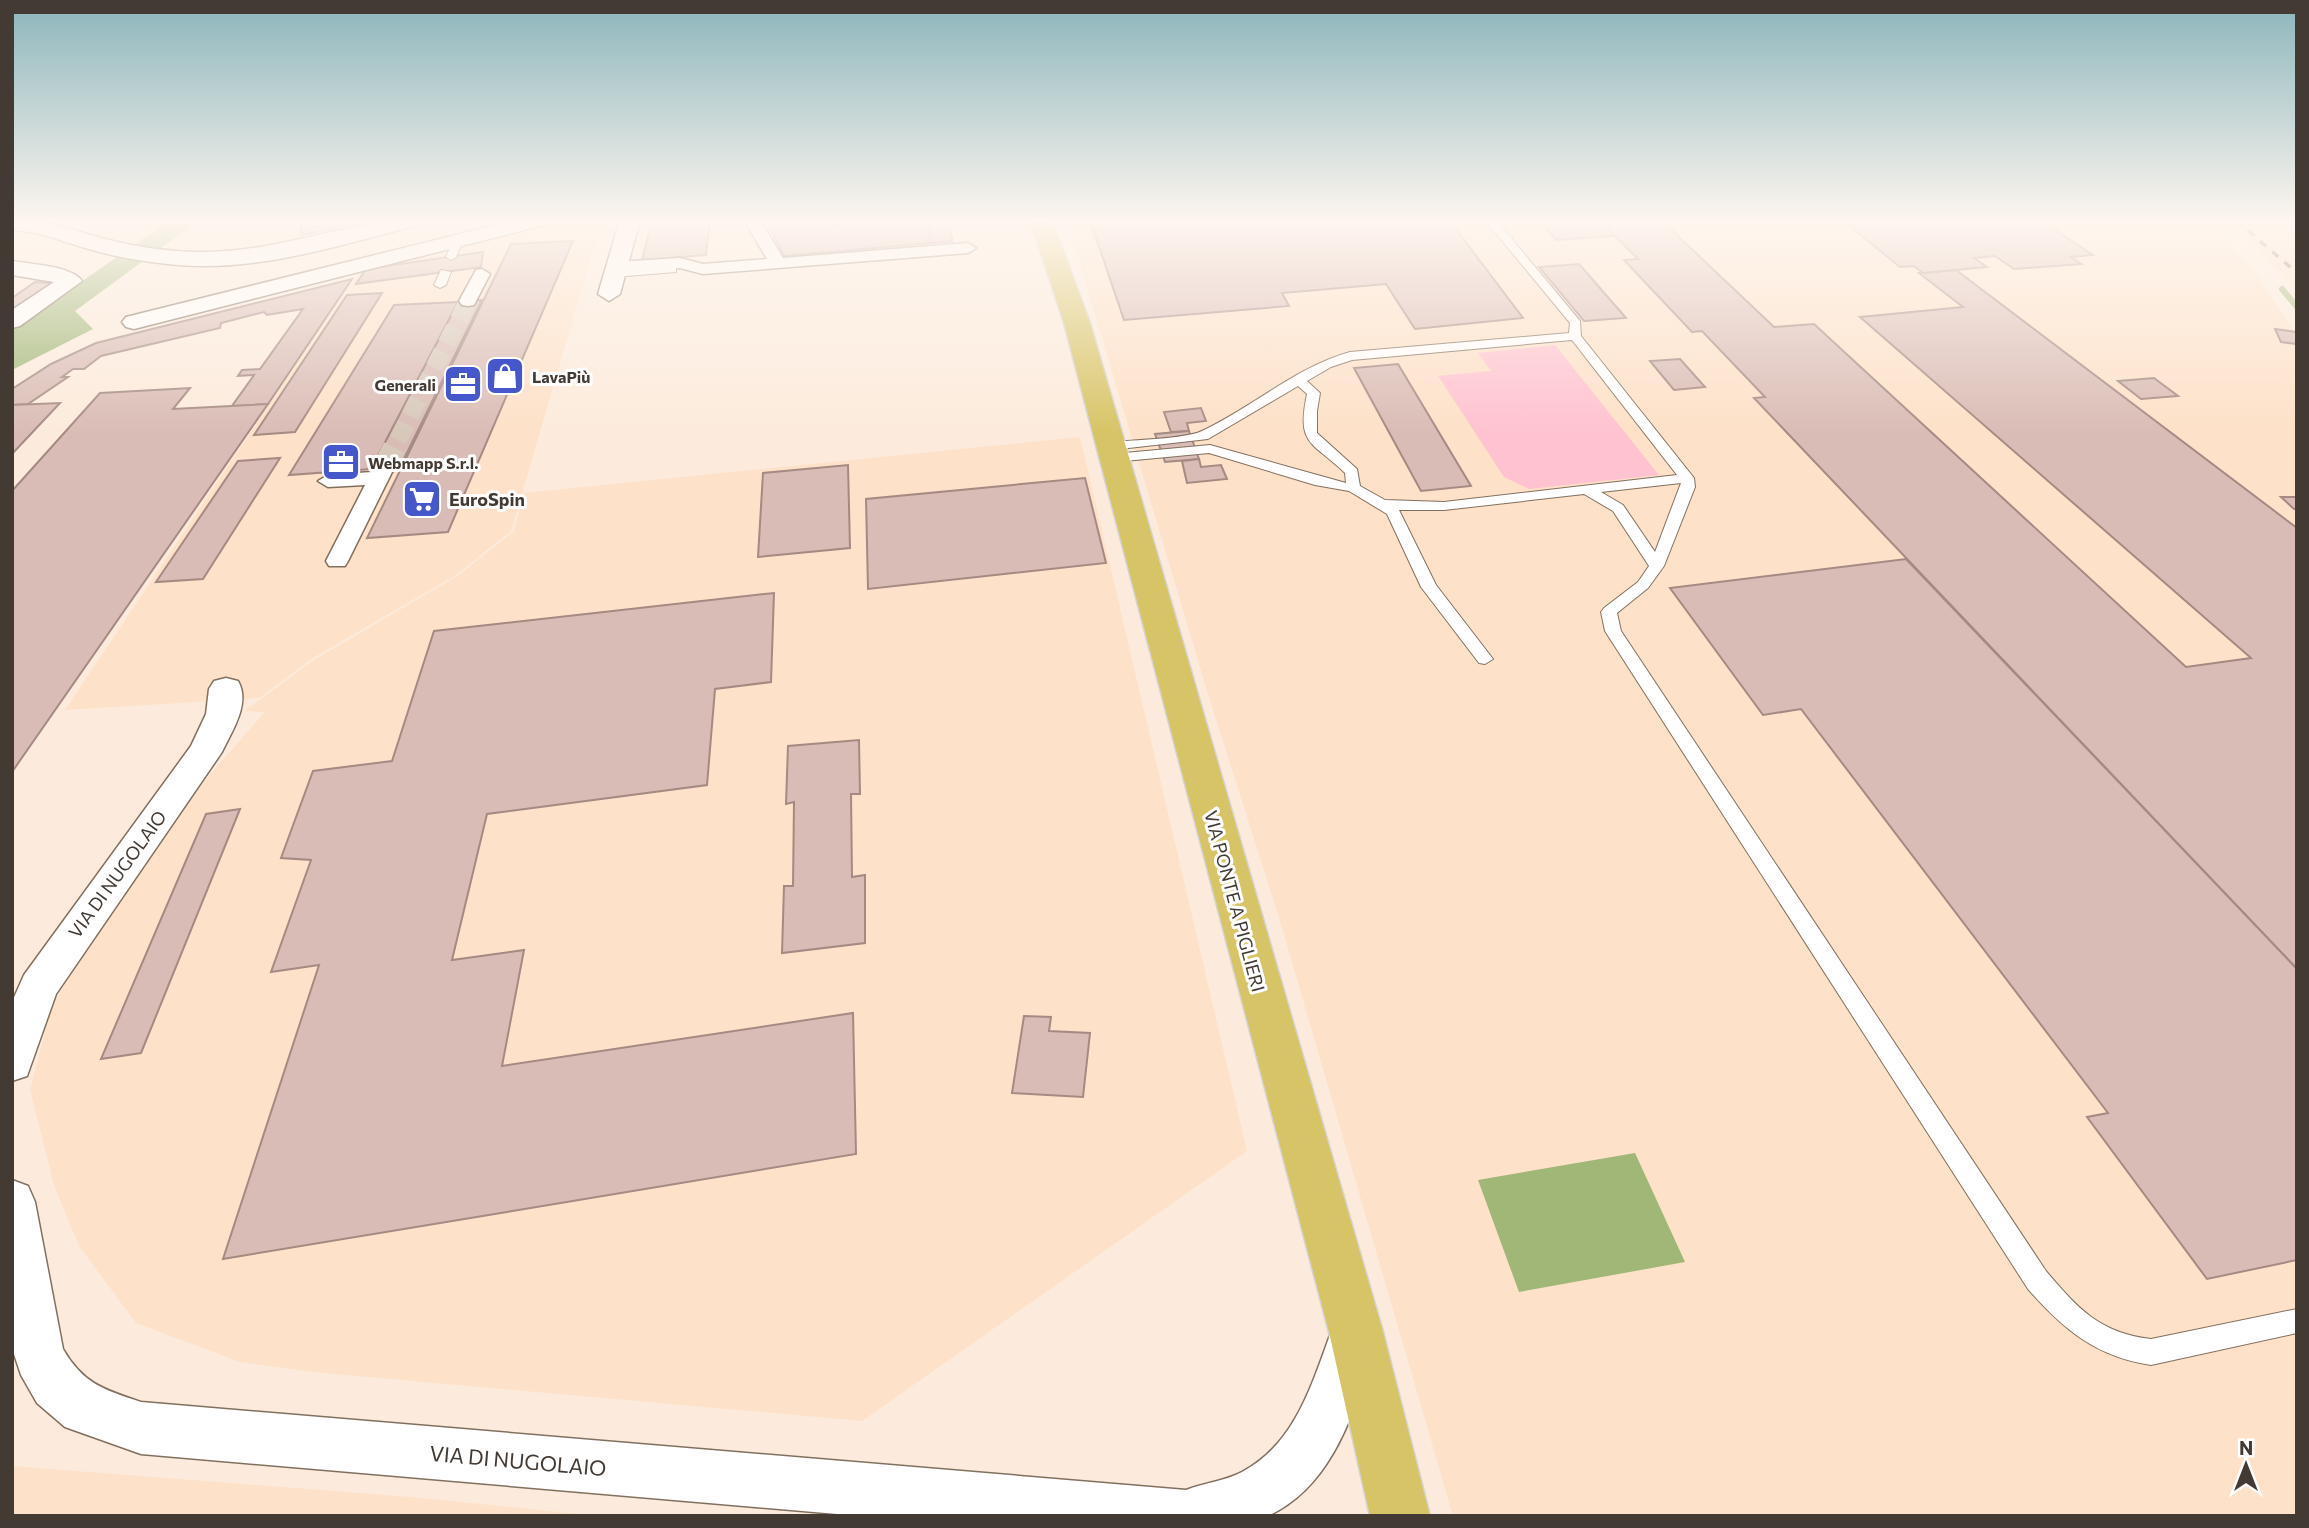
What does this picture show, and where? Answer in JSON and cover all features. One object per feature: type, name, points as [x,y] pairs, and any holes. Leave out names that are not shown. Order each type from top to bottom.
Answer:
[{"type":"main road","name":"VIA PONTE A PIGLIERI","points":[[1068,291],[1356,1332],[1400,1516]]},
{"type":"street","points":[[12,321],[56,291]]},
{"type":"street","points":[[134,322],[269,291]]},
{"type":"street","points":[[468,301],[473,291]]},
{"type":"street","points":[[328,481],[382,473],[337,561]]},
{"type":"street","name":"VIA DI NUGOLAIO","points":[[12,1062],[38,987],[132,850],[205,752],[223,714],[226,689]]},
{"type":"street","name":"VIA DI NUGOLAIO","points":[[12,1202],[39,1357],[55,1385],[75,1404],[109,1419],[141,1428],[1181,1516]]},
{"type":"street","points":[[1190,1516],[1237,1502],[1272,1485],[1302,1455],[1318,1427],[1356,1332]]},
{"type":"lane","points":[[1550,291],[1576,323],[1574,336],[1687,478],[1688,487],[1657,566],[1643,585],[1609,612],[1613,631],[2037,1280],[2060,1307],[2088,1333],[2109,1344],[2151,1352],[2297,1321]]},
{"type":"lane","points":[[1113,452],[1203,436],[1298,379],[1350,356],[1574,336]]},
{"type":"lane","points":[[1298,379],[1314,393],[1307,424],[1309,434],[1352,472],[1353,488]]},
{"type":"lane","points":[[1113,452],[1210,449],[1328,485],[1353,488],[1382,504],[1393,512],[1442,608],[1485,659]]},
{"type":"lane","points":[[1382,504],[1444,506],[1687,478]]},
{"type":"lane","points":[[1587,490],[1618,508],[1657,566]]},
{"type":"shaded area","points":[[68,291],[102,291],[75,311],[93,329],[12,370],[12,330]]},
{"type":"shaded area","points":[[345,291],[581,291],[511,531],[456,575],[313,658],[259,698],[65,710]]},
{"type":"shaded area","points":[[1088,291],[2268,291],[2297,336],[2297,1516],[1453,1516],[1280,921],[1207,691]]},
{"type":"shaded area","points":[[1555,345],[1659,475],[1529,489],[1504,477],[1438,376],[1491,371],[1478,353]]},
{"type":"shaded area","points":[[1080,437],[1247,1151],[862,1421],[312,1372],[240,1362],[136,1323],[79,1246],[54,1185],[30,1090],[51,1008],[97,929],[177,812],[265,712],[244,711],[314,660],[459,575],[514,531],[524,493]]},
{"type":"shaded area","points":[[1635,1153],[1685,1262],[1519,1292],[1478,1180]]},
{"type":"shaded area","points":[[12,1466],[411,1497],[598,1516],[12,1516]]},
{"type":"building","points":[[22,291],[50,291],[12,314],[12,298]]},
{"type":"building","points":[[303,291],[344,291],[268,404],[232,406],[254,375],[238,376],[242,370],[260,369],[303,309],[267,315],[264,312],[221,323],[220,328],[101,356],[84,369],[73,369],[62,377],[68,377],[28,404],[12,405],[12,389],[51,364],[96,343]]},
{"type":"building","points":[[488,291],[551,291],[448,532],[367,538]]},
{"type":"building","points":[[1114,291],[1302,291],[1282,293],[1289,306],[1124,320]]},
{"type":"building","points":[[1391,291],[1503,291],[1523,318],[1415,329]]},
{"type":"building","points":[[1559,291],[1603,291],[1626,318],[1584,321]]},
{"type":"building","points":[[1654,291],[1736,291],[1774,327],[1814,324],[2186,667],[2251,658],[1860,317],[1963,307],[1943,291],[1984,291],[2297,528],[2297,969],[1754,398],[1765,397],[1702,331],[1692,332]]},
{"type":"building","points":[[382,293],[295,432],[254,435],[347,295]]},
{"type":"building","points":[[482,300],[400,467],[371,469],[458,302]]},
{"type":"building","points":[[458,302],[371,469],[289,475],[394,305]]},
{"type":"building","points":[[2275,329],[2297,332],[2297,344],[2281,342]]},
{"type":"building","points":[[1680,359],[1705,387],[1674,390],[1650,361]]},
{"type":"building","points":[[1398,364],[1471,486],[1421,491],[1354,368]]},
{"type":"building","points":[[2154,378],[2178,396],[2141,399],[2118,381]]},
{"type":"building","points":[[190,388],[173,409],[268,404],[12,772],[12,491],[100,393]]},
{"type":"building","points":[[60,403],[12,454],[12,405]]},
{"type":"building","points":[[1201,408],[1206,421],[1187,423],[1189,431],[1171,432],[1164,412]]},
{"type":"building","points":[[1189,431],[1199,459],[1165,462],[1155,434]]},
{"type":"building","points":[[280,458],[203,579],[156,582],[238,461]]},
{"type":"building","points":[[1199,459],[1201,467],[1221,465],[1227,479],[1187,483],[1182,461]]},
{"type":"building","points":[[848,465],[850,548],[758,557],[763,473]]},
{"type":"building","points":[[1085,478],[1106,563],[868,589],[866,499]]},
{"type":"building","points":[[2281,497],[2297,497],[2297,509],[2294,509]]},
{"type":"building","points":[[1906,559],[2297,969],[2297,1260],[2207,1279],[2087,1117],[2108,1113],[1801,709],[1763,715],[1670,588]]},
{"type":"building","points":[[774,593],[771,682],[715,689],[707,785],[487,814],[452,960],[524,950],[502,1066],[853,1013],[856,1154],[223,1259],[319,965],[271,972],[311,860],[281,858],[313,771],[392,761],[434,631]]},
{"type":"building","points":[[859,740],[860,794],[851,794],[852,877],[865,875],[865,943],[782,953],[784,886],[793,886],[794,802],[786,804],[788,746]]},
{"type":"building","points":[[240,809],[141,1053],[101,1059],[206,814]]},
{"type":"building","points":[[1024,1016],[1051,1017],[1049,1031],[1090,1033],[1083,1097],[1012,1093]]},
{"type":"waterway","points":[[2284,291],[2297,307]]},
{"type":"tunnel","points":[[398,440],[468,301]]},
{"type":"tunnel","points":[[384,468],[398,440]]},
{"type":"place","name":"LavaPiù","points":[[505,376]]},
{"type":"place","name":"Generali","points":[[463,384]]},
{"type":"place","name":"Webmapp S.r.l.","points":[[341,462]]},
{"type":"place","name":"EuroSpin","points":[[422,499]]}]
